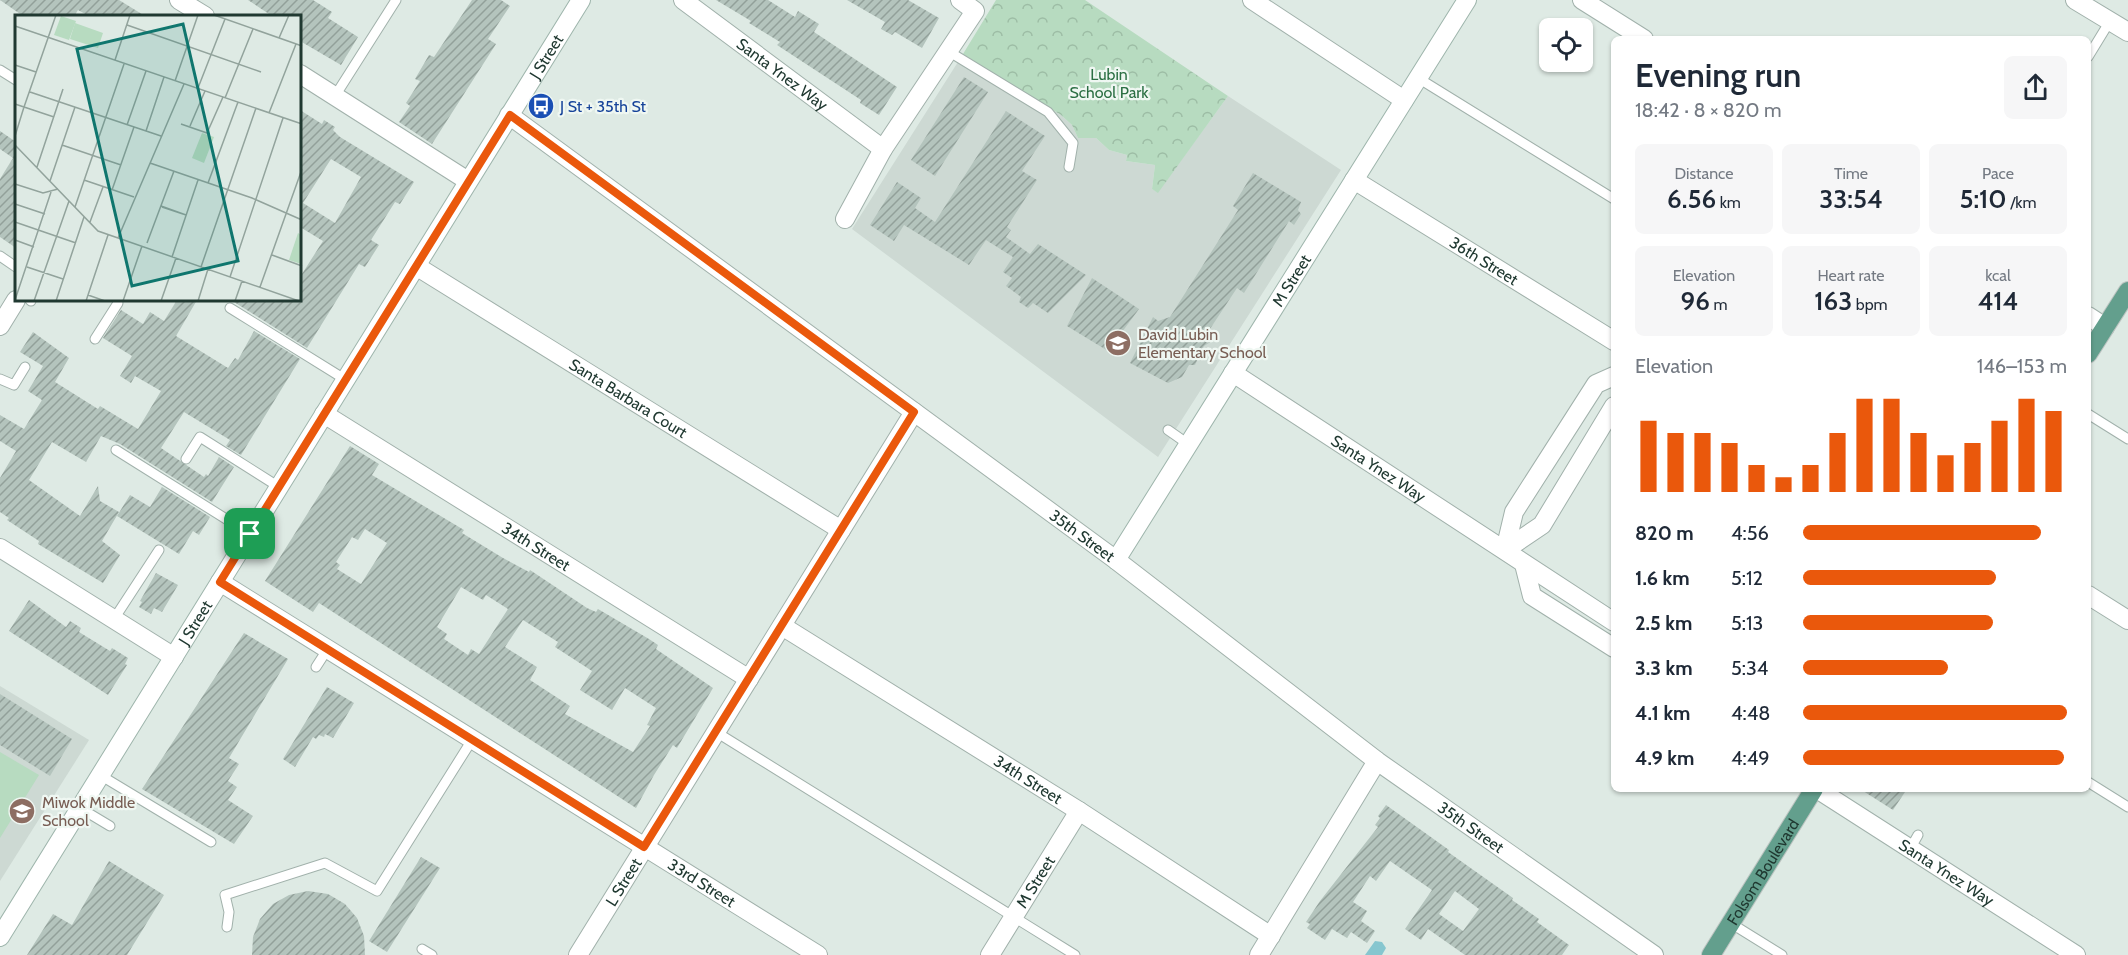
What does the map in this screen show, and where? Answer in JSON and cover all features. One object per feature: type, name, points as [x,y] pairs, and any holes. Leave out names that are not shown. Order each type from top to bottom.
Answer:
[{"type":"main road","points":[[2091,349],[2128,291]]},
{"type":"main road","name":"Folsom Boulevard","points":[[1711,955],[1814,792]]},
{"type":"street","points":[[179,0],[199,11]]},
{"type":"street","name":"Santa Ynez Way","points":[[683,0],[884,149]]},
{"type":"street","points":[[1252,0],[1404,100]]},
{"type":"street","name":"M Street","points":[[1116,560],[1467,0]]},
{"type":"street","points":[[1582,0],[1639,36]]},
{"type":"street","points":[[2075,0],[2128,32]]},
{"type":"street","name":"J Street","points":[[0,937],[510,115],[576,2]]},
{"type":"street","points":[[845,219],[884,149],[948,51],[972,4]]},
{"type":"street","points":[[302,75],[468,181]]},
{"type":"street","name":"35th Street","points":[[510,115],[1116,560],[1377,761],[1654,955]]},
{"type":"street","name":"36th Street","points":[[1354,180],[1611,339]]},
{"type":"street","name":"Santa Barbara Court","points":[[416,266],[841,530]]},
{"type":"street","points":[[2091,318],[2105,327]]},
{"type":"street","name":"Santa Ynez Way","points":[[1233,373],[1611,620]]},
{"type":"street","points":[[1505,550],[1514,512],[1596,384],[1611,377]]},
{"type":"street","points":[[1505,550],[1542,525],[1611,411]]},
{"type":"street","name":"L Street","points":[[578,955],[914,412]]},
{"type":"street","name":"34th Street","points":[[324,414],[749,679]]},
{"type":"street","points":[[0,548],[174,657]]},
{"type":"street","points":[[1524,564],[1532,596],[1611,646]]},
{"type":"street","name":"33rd Street","points":[[220,582],[819,955]]},
{"type":"street","points":[[2091,598],[2128,620]]},
{"type":"street","name":"34th Street","points":[[782,626],[1079,811],[1271,936]]},
{"type":"street","points":[[1259,955],[1377,761]]},
{"type":"street","name":"Santa Ynez Way","points":[[1822,792],[1914,842],[2076,955]]},
{"type":"street","name":"M Street","points":[[990,955],[1079,811]]},
{"type":"lane","points":[[335,96],[396,0]]},
{"type":"lane","points":[[2091,52],[2110,21]]},
{"type":"lane","points":[[948,51],[1048,112],[1073,143],[1070,167]]},
{"type":"lane","points":[[0,70],[15,79]]},
{"type":"lane","points":[[1418,78],[1611,197]]},
{"type":"lane","points":[[0,256],[15,266]]},
{"type":"lane","points":[[95,339],[118,303]]},
{"type":"lane","points":[[230,308],[345,380]]},
{"type":"lane","points":[[0,379],[14,385],[25,367]]},
{"type":"lane","points":[[2091,416],[2128,439]]},
{"type":"lane","points":[[1168,430],[1188,444]]},
{"type":"lane","points":[[186,459],[200,437],[279,487]]},
{"type":"lane","points":[[116,450],[250,534]]},
{"type":"lane","points":[[114,620],[159,550]]},
{"type":"lane","points":[[316,667],[327,650]]},
{"type":"lane","points":[[716,732],[1075,955]]},
{"type":"lane","points":[[227,927],[229,912],[225,895],[325,863],[377,891],[472,740]]},
{"type":"lane","points":[[100,775],[211,842]]},
{"type":"lane","points":[[2091,784],[2128,807]]},
{"type":"lane","points":[[80,808],[110,826]]},
{"type":"lane","points":[[1732,924],[1782,955]]},
{"type":"lane","points":[[422,949],[432,955]]},
{"type":"shaded area","name":"David Lubin Elementary School","points":[[963,54],[1061,115],[1072,125],[1078,138],[1096,138],[1109,150],[1127,155],[1126,161],[1155,165],[1152,189],[1158,192],[1228,96],[1341,170],[1158,457],[852,229]]},
{"type":"shaded area","name":"Miwok Middle School","points":[[0,686],[89,740],[0,881]]},
{"type":"green space","name":"Lubin School Park","points":[[996,0],[1085,0],[1228,96],[1158,193],[1152,189],[1155,165],[1126,161],[1127,155],[1109,150],[1096,138],[1078,138],[1072,125],[1061,115],[963,54]]},
{"type":"green space","points":[[0,752],[39,775],[0,838]]},
{"type":"water","points":[[1375,941],[1382,942],[1386,948],[1382,955],[1365,955]]},
{"type":"building","points":[[0,0],[119,0],[143,15],[87,15],[78,10],[75,15],[22,15]]},
{"type":"building","points":[[248,0],[313,0],[332,12],[328,18],[358,37],[341,65],[302,42],[302,15],[270,15]]},
{"type":"building","points":[[472,0],[501,0],[510,6],[488,39],[496,44],[432,144],[399,122],[410,106],[406,103],[420,81],[415,79],[429,55],[434,57]]},
{"type":"building","points":[[716,0],[768,0],[795,17],[798,11],[819,24],[814,32],[897,87],[879,115],[860,103],[861,100],[777,45],[780,42],[749,23],[751,21]]},
{"type":"building","points":[[847,0],[908,0],[939,18],[922,48],[895,32],[892,35],[881,29],[885,22]]},
{"type":"building","points":[[964,77],[988,92],[935,176],[911,160]]},
{"type":"building","points":[[302,111],[322,124],[324,120],[335,127],[333,130],[340,137],[414,182],[400,204],[395,202],[371,240],[379,245],[365,267],[359,264],[307,348],[234,302],[302,302],[302,274],[323,241],[302,228]],"holes":[[[331,159],[361,177],[335,223],[303,203]]]},
{"type":"building","points":[[1006,111],[1045,136],[1022,171],[1037,180],[1007,227],[1011,230],[1006,237],[1030,254],[1038,244],[1086,275],[1048,313],[1033,303],[1028,308],[1019,302],[1021,297],[1006,286],[1012,278],[1003,272],[1013,257],[986,240],[969,265],[904,225],[894,241],[870,225],[897,182],[921,198],[915,208],[935,222]]},
{"type":"building","points":[[0,131],[15,141],[15,247],[0,237],[0,179],[13,158],[0,149]]},
{"type":"building","points":[[1253,173],[1301,202],[1298,210],[1301,214],[1294,225],[1289,221],[1244,293],[1237,288],[1206,335],[1212,341],[1204,346],[1195,365],[1189,365],[1182,377],[1168,383],[1130,363],[1153,317],[1158,321],[1170,317],[1238,210],[1233,206]]},
{"type":"building","points":[[1092,278],[1139,309],[1108,351],[1067,326]]},
{"type":"building","points":[[176,302],[196,302],[176,336],[228,368],[235,358],[238,360],[254,331],[300,359],[241,455],[226,446],[230,440],[184,412],[161,448],[204,477],[206,474],[208,476],[219,457],[234,467],[212,502],[120,444],[101,436],[86,462],[52,442],[29,480],[80,516],[98,486],[100,501],[119,512],[102,541],[120,555],[103,583],[38,544],[39,541],[7,520],[9,518],[0,512],[0,478],[16,451],[0,441],[0,415],[24,429],[42,400],[28,391],[43,366],[20,352],[33,332],[69,358],[55,382],[98,409],[100,406],[138,429],[161,391],[135,376],[131,383],[120,376],[132,356],[103,338],[121,310],[143,324],[150,312],[164,321]]},
{"type":"building","points":[[350,446],[379,464],[372,475],[464,530],[462,533],[503,558],[529,572],[530,570],[587,608],[596,612],[598,609],[649,639],[658,645],[656,649],[713,688],[677,748],[673,745],[636,808],[319,603],[313,612],[265,581]],"holes":[[[365,529],[387,543],[361,584],[337,569],[340,565],[336,562],[352,537],[358,540]],[[461,587],[483,600],[486,595],[508,609],[479,654],[471,649],[468,655],[444,639],[447,634],[437,627]],[[523,620],[558,642],[555,647],[592,671],[580,690],[612,710],[625,688],[656,708],[647,725],[650,726],[633,752],[565,714],[570,706],[530,680],[537,667],[505,647]]]},
{"type":"building","points":[[162,487],[210,517],[199,535],[193,531],[179,554],[117,516],[130,495],[150,507]]},
{"type":"building","points":[[156,573],[178,585],[162,612],[154,608],[151,614],[139,607]]},
{"type":"building","points":[[29,600],[66,627],[70,621],[81,628],[79,632],[110,651],[112,648],[128,658],[125,664],[127,665],[108,695],[9,631]]},
{"type":"building","points":[[244,633],[288,659],[229,758],[239,764],[228,781],[237,787],[228,800],[253,816],[234,844],[142,789]]},
{"type":"building","points":[[327,687],[354,703],[333,738],[325,734],[324,737],[319,735],[316,739],[313,737],[295,767],[283,759]]},
{"type":"building","points":[[0,694],[72,739],[50,776],[0,745]]},
{"type":"building","points":[[1865,792],[1905,792],[1893,810]]},
{"type":"building","points":[[1386,805],[1513,898],[1512,900],[1539,919],[1537,922],[1569,945],[1562,955],[1465,955],[1428,929],[1421,940],[1405,929],[1432,890],[1390,861],[1376,881],[1370,876],[1353,902],[1367,911],[1361,921],[1375,931],[1367,943],[1351,932],[1347,938],[1332,929],[1325,940],[1307,928],[1310,924],[1306,922],[1320,901],[1378,827],[1375,825],[1380,818],[1378,816]],"holes":[[[1455,891],[1479,909],[1463,931],[1439,914]]]},
{"type":"building","points":[[421,857],[440,868],[387,952],[369,941]]},
{"type":"building","points":[[109,861],[164,895],[127,955],[27,955],[53,914],[72,925]]},
{"type":"building","points":[[308,891],[328,894],[345,904],[357,918],[364,936],[365,955],[252,955],[253,937],[260,919],[273,904],[289,895]]},
{"type":"place","name":"J St + 35th St","points":[[541,106]]},
{"type":"place","name":"David Lubin Elementary School","points":[[1118,343]]},
{"type":"place","name":"Miwok Middle School","points":[[22,811]]},
{"type":"route","points":[[510,115],[914,412],[644,847],[220,582],[250,534],[510,115]]}]
